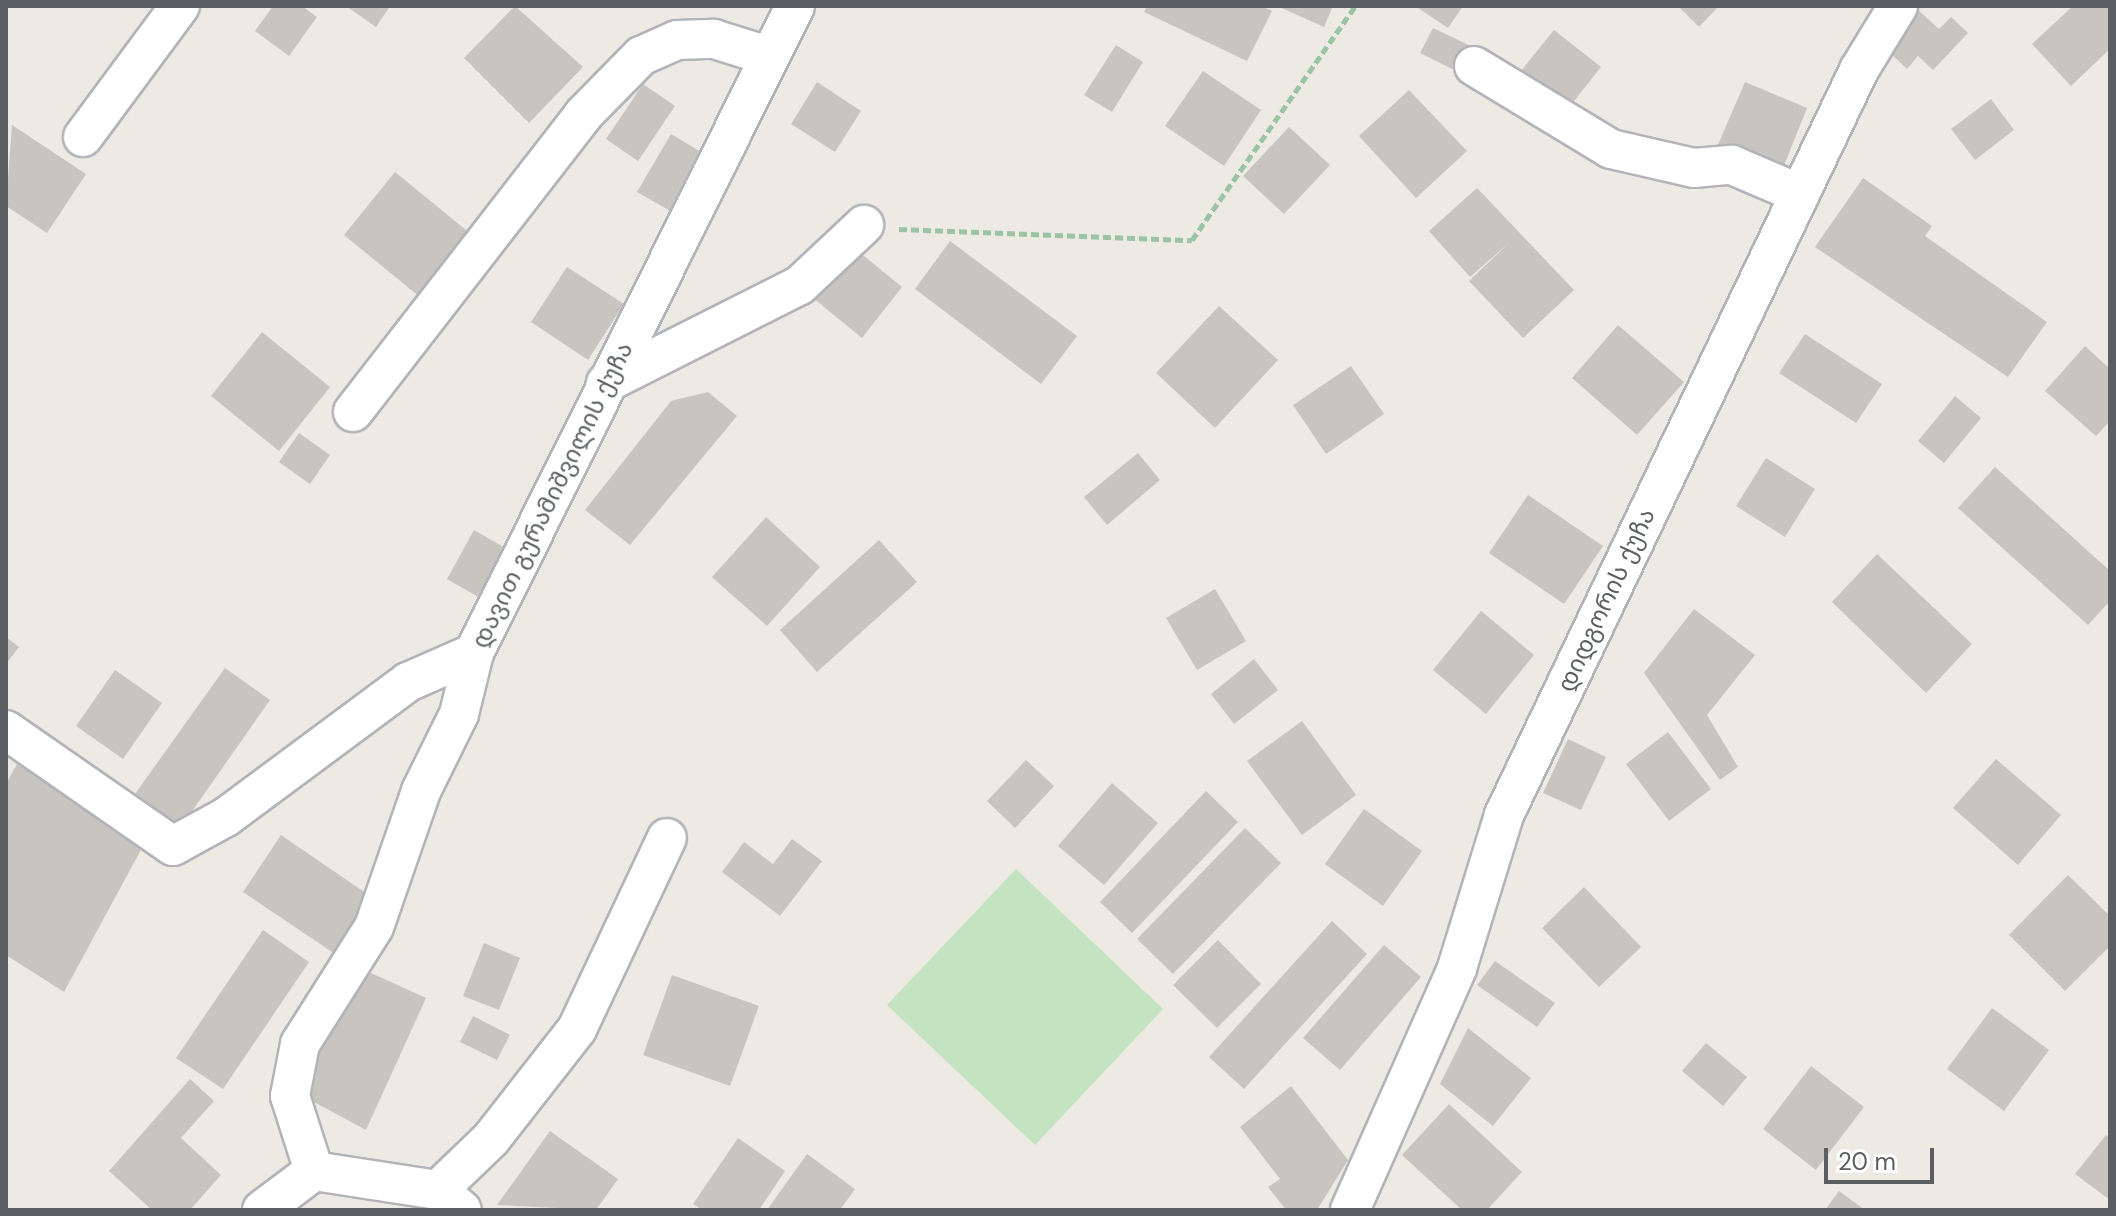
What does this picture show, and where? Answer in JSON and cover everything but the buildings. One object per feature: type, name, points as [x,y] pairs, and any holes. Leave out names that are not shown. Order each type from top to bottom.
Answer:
[{"type":"street","points":[[83,137],[180,6]]},
{"type":"street","name":"დავით გურამიშვილის ქუჩა","points":[[314,1171],[290,1096],[300,1044],[374,927],[421,791],[459,714],[474,653],[795,6]]},
{"type":"street","name":"დიდგორის ქუჩა","points":[[1350,1210],[1457,968],[1504,815],[1800,194],[1898,6]]},
{"type":"street","points":[[353,412],[583,115],[641,56],[677,40],[714,39],[768,56]]},
{"type":"street","points":[[1474,66],[1611,149],[1694,168],[1732,165],[1800,194]]},
{"type":"street","points":[[606,383],[800,285],[864,225]]},
{"type":"street","points":[[6,730],[173,846],[226,817],[408,682],[474,653]]},
{"type":"street","points":[[262,1210],[314,1171],[450,1200],[491,1139],[577,1029],[667,838]]},
{"type":"path","points":[[864,225],[972,237],[1192,240],[1355,6]]},
{"type":"green space","points":[[1016,869],[1163,1009],[1035,1145],[887,1005]]}]
